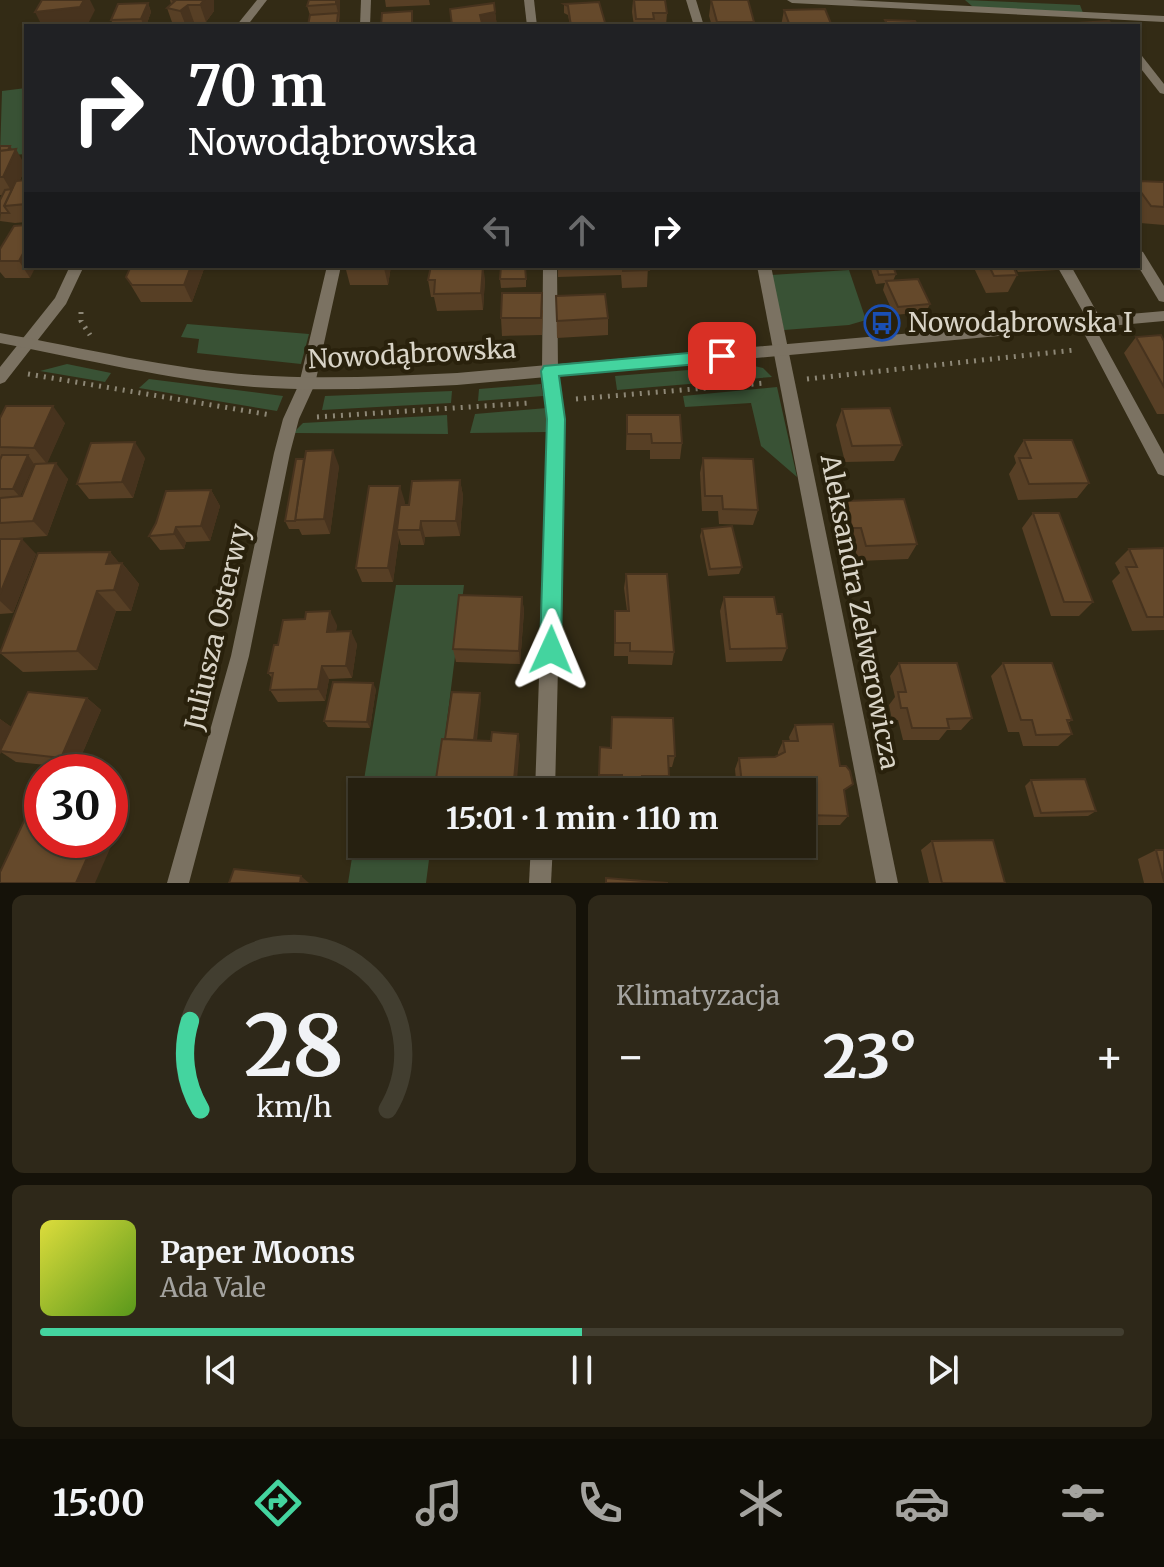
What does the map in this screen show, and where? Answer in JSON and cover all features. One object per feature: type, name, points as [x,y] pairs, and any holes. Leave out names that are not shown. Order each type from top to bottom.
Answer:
[{"type":"street","points":[[243,24],[262,0]]},
{"type":"street","points":[[365,24],[366,0]]},
{"type":"street","points":[[529,0],[532,24]]},
{"type":"street","points":[[691,0],[698,24]]},
{"type":"street","points":[[792,0],[923,12],[985,12],[1110,22],[1164,19]]},
{"type":"street","points":[[985,12],[993,24]]},
{"type":"street","points":[[1140,61],[1164,91]]},
{"type":"street","points":[[1140,258],[1164,297]]},
{"type":"street","points":[[0,378],[61,300],[76,268]]},
{"type":"street","name":"Juliusza Osterwy","points":[[178,883],[240,656],[282,453],[291,419],[307,384],[334,268]]},
{"type":"street","points":[[545,778],[556,419],[550,371],[550,268]]},
{"type":"street","name":"Aleksandra Zelwerowicza","points":[[764,268],[887,883]]},
{"type":"street","points":[[1065,268],[1164,469]]},
{"type":"street","name":"Nowodąbrowska","points":[[0,338],[194,373],[307,384],[457,379],[1164,316]]},
{"type":"street","points":[[540,883],[541,858]]},
{"type":"path","points":[[41,328],[96,337]]},
{"type":"green space","points":[[965,0],[1080,5],[1083,13],[973,7]]},
{"type":"green space","points":[[24,88],[24,154],[0,156],[2,91]]},
{"type":"green space","points":[[849,270],[866,320],[849,325],[784,330],[771,275]]},
{"type":"green space","points":[[187,324],[309,334],[301,364],[197,353],[199,339],[181,337]]},
{"type":"green space","points":[[67,364],[111,373],[105,382],[40,371]]},
{"type":"green space","points":[[750,365],[763,368],[772,377],[617,390],[615,376]]},
{"type":"green space","points":[[149,379],[283,396],[277,411],[139,388]]},
{"type":"green space","points":[[541,384],[543,396],[478,401],[479,389]]},
{"type":"green space","points":[[777,387],[797,477],[761,446],[751,403],[685,407],[683,396]]},
{"type":"green space","points":[[452,391],[451,403],[322,410],[325,396]]},
{"type":"green space","points":[[547,408],[547,432],[470,433],[475,414]]},
{"type":"green space","points":[[447,415],[448,434],[293,433],[303,423]]},
{"type":"green space","points":[[396,585],[464,585],[440,778],[364,778]]},
{"type":"green space","points":[[352,858],[429,858],[426,883],[348,883]]},
{"type":"building","points":[[42,0],[84,0],[80,7],[35,12]]},
{"type":"building","points":[[172,0],[204,0],[200,5],[188,5],[180,11],[167,8],[175,1]]},
{"type":"building","points":[[309,0],[336,0],[336,4],[307,6]]},
{"type":"building","points":[[634,0],[665,0],[667,13],[653,13],[654,19],[636,19]]},
{"type":"building","points":[[711,0],[748,0],[754,22],[717,22]]},
{"type":"building","points":[[599,2],[605,24],[571,24],[568,6],[564,4]]},
{"type":"building","points":[[148,3],[141,19],[111,20],[118,4]]},
{"type":"building","points":[[494,3],[495,12],[480,15],[482,23],[452,24],[450,9]]},
{"type":"building","points":[[825,9],[831,24],[789,24],[784,10]]},
{"type":"building","points":[[412,11],[412,24],[381,24],[382,13]]},
{"type":"building","points":[[338,13],[337,23],[308,24],[310,15]]},
{"type":"building","points":[[885,20],[915,21],[917,24],[887,24]]},
{"type":"building","points":[[1109,21],[1111,24],[1079,24]]},
{"type":"building","points":[[16,149],[3,177],[0,177],[0,151]]},
{"type":"building","points":[[24,180],[24,204],[4,206],[16,181]]},
{"type":"building","points":[[1140,181],[1164,182],[1164,207],[1151,206],[1140,191]]},
{"type":"building","points":[[12,189],[4,206],[9,213],[0,213],[0,200],[5,190]]},
{"type":"building","points":[[24,225],[24,252],[19,261],[0,261],[0,249],[14,226]]},
{"type":"building","points":[[130,268],[190,268],[184,285],[132,285],[126,277]]},
{"type":"building","points":[[431,268],[483,268],[481,293],[434,294],[435,280],[428,280]]},
{"type":"building","points":[[501,268],[525,268],[526,279],[500,279]]},
{"type":"building","points":[[623,268],[649,270],[623,271]]},
{"type":"building","points":[[877,268],[894,268],[896,274],[879,275]]},
{"type":"building","points":[[990,268],[1014,268],[1017,275],[994,276]]},
{"type":"building","points":[[918,279],[930,304],[898,307],[886,281]]},
{"type":"building","points":[[502,293],[542,293],[541,318],[501,318]]},
{"type":"building","points":[[605,294],[608,318],[557,321],[556,296]]},
{"type":"building","points":[[1161,335],[1164,341],[1164,387],[1136,337]]},
{"type":"building","points":[[6,406],[53,406],[34,448],[0,447],[0,418]]},
{"type":"building","points":[[890,408],[902,445],[852,446],[842,409]]},
{"type":"building","points":[[627,415],[680,415],[682,443],[652,443],[651,434],[627,434]]},
{"type":"building","points":[[1024,440],[1072,440],[1089,483],[1029,484],[1019,458],[1031,458]]},
{"type":"building","points":[[135,442],[122,482],[77,484],[91,443]]},
{"type":"building","points":[[333,450],[324,519],[295,520],[306,451]]},
{"type":"building","points":[[2,455],[28,455],[13,489],[0,489]]},
{"type":"building","points":[[703,458],[753,459],[758,510],[723,509],[722,496],[705,496]]},
{"type":"building","points":[[296,459],[304,459],[295,521],[285,521]]},
{"type":"building","points":[[56,463],[33,521],[0,523],[0,498],[22,496],[35,464]]},
{"type":"building","points":[[460,480],[456,521],[421,521],[420,530],[397,530],[400,505],[409,505],[412,481]]},
{"type":"building","points":[[369,486],[400,486],[388,568],[356,568]]},
{"type":"building","points":[[211,490],[201,526],[176,527],[174,534],[149,536],[166,491]]},
{"type":"building","points":[[904,499],[917,544],[866,546],[861,528],[852,528],[846,501]]},
{"type":"building","points":[[1033,513],[1059,513],[1093,602],[1064,602]]},
{"type":"building","points":[[732,526],[742,567],[710,569],[702,529]]},
{"type":"building","points":[[0,539],[22,539],[0,594]]},
{"type":"building","points":[[1164,548],[1164,617],[1147,617],[1126,567],[1137,567],[1129,549]]},
{"type":"building","points":[[110,552],[106,564],[122,563],[114,590],[97,591],[77,651],[0,653],[38,553]]},
{"type":"building","points":[[626,574],[667,574],[674,652],[630,651],[630,643],[615,643],[615,611],[629,611]]},
{"type":"building","points":[[459,595],[522,597],[519,651],[453,649]]},
{"type":"building","points":[[724,597],[774,597],[777,614],[782,614],[787,648],[730,649]]},
{"type":"building","points":[[330,611],[327,632],[351,631],[346,666],[322,666],[318,689],[270,690],[273,673],[268,673],[283,620],[305,619],[306,612]]},
{"type":"building","points":[[899,663],[957,663],[972,718],[947,719],[949,728],[912,728],[907,708],[901,708],[898,692],[906,692]]},
{"type":"building","points":[[1003,663],[1052,663],[1072,720],[1067,720],[1072,734],[1036,735],[1032,720],[1021,720]]},
{"type":"building","points":[[333,682],[373,683],[367,722],[324,721]]},
{"type":"building","points":[[28,692],[87,698],[63,754],[0,751]]},
{"type":"building","points":[[452,692],[480,693],[474,740],[445,739]]},
{"type":"building","points":[[612,717],[673,718],[675,756],[668,756],[669,776],[622,778],[622,775],[599,775],[600,747],[611,748]]},
{"type":"building","points":[[833,724],[840,766],[846,766],[850,771],[853,784],[844,790],[848,816],[816,815],[816,778],[741,778],[739,758],[775,757],[785,752],[783,741],[798,741],[795,725]]},
{"type":"building","points":[[492,732],[518,734],[514,778],[436,778],[442,739],[491,741]]},
{"type":"building","points":[[1085,779],[1096,811],[1041,813],[1031,780]]},
{"type":"building","points":[[24,821],[24,858],[87,858],[76,883],[0,883],[0,872]]},
{"type":"building","points":[[993,840],[1005,883],[942,883],[932,841]]},
{"type":"building","points":[[1156,850],[1164,850],[1164,881]]},
{"type":"building","points":[[234,869],[301,876],[300,883],[229,883]]},
{"type":"building","points":[[606,878],[668,883],[606,883]]},
{"type":"place","name":"Nowodąbrowska I","points":[[882,323]]},
{"type":"route","points":[[551,650],[556,419],[550,371],[722,356]]}]
